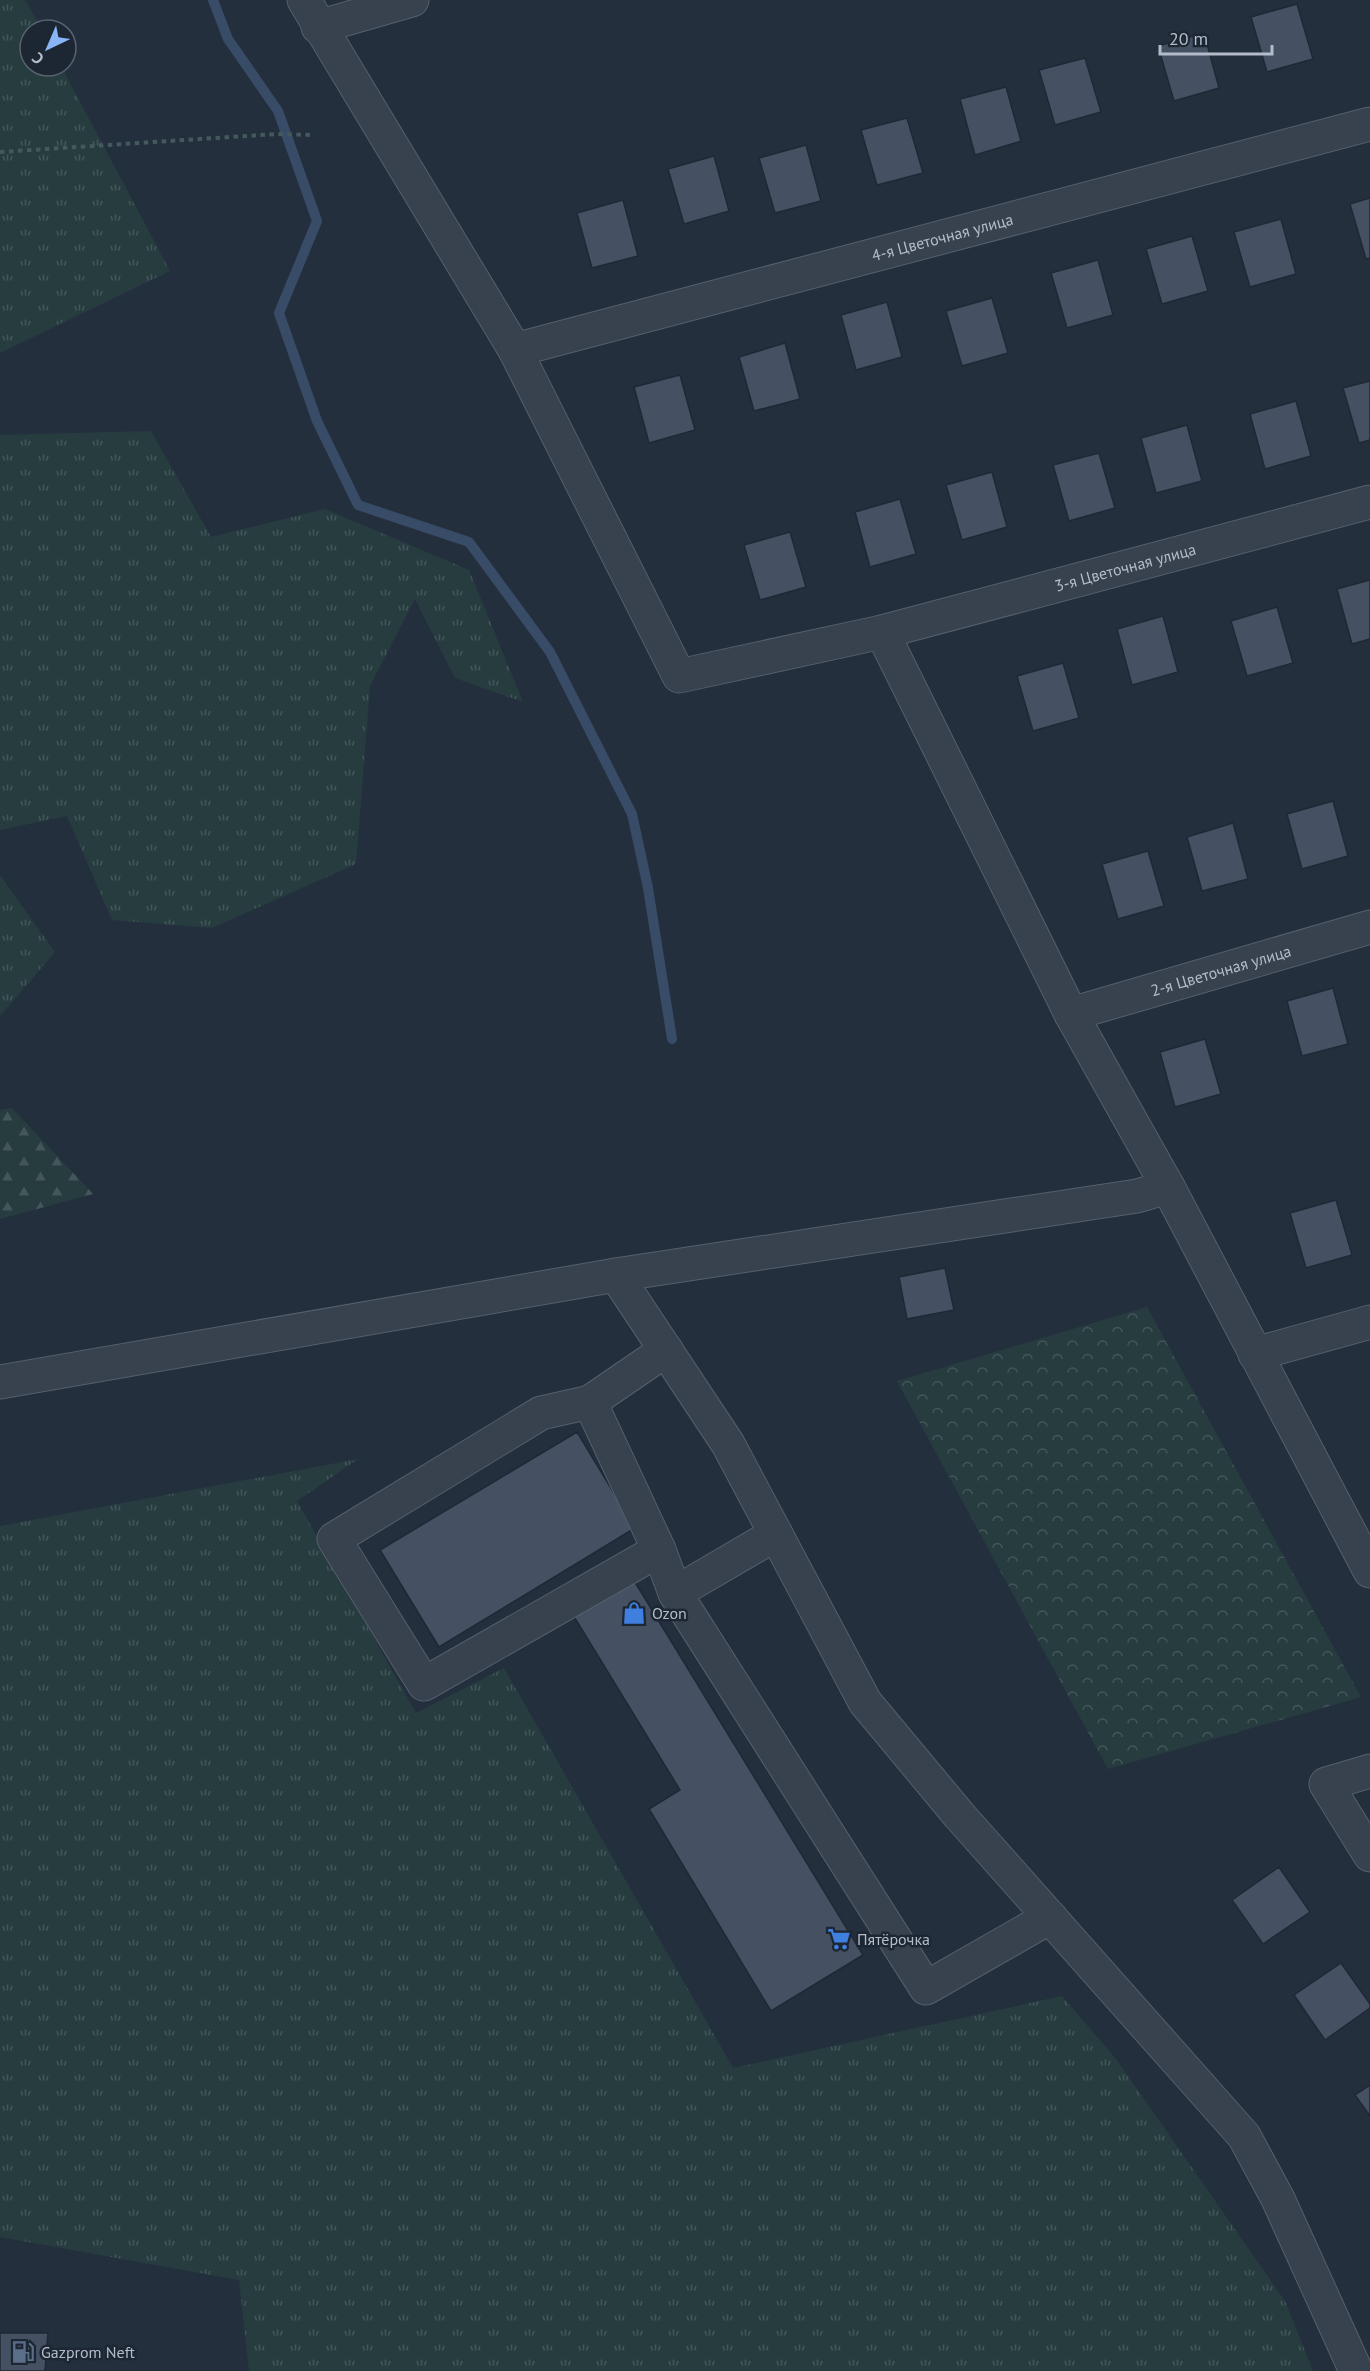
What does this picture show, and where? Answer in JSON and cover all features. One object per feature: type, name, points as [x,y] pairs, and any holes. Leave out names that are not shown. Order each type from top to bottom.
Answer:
[{"type":"street","points":[[412,0],[311,14],[515,350]]},
{"type":"street","name":"4-я Цветочная улица","points":[[515,350],[1370,124]]},
{"type":"street","name":"3-я Цветочная улица","points":[[515,350],[679,676],[882,632],[1370,502]]},
{"type":"street","points":[[882,632],[1071,1014],[1168,1187],[1370,1571]]},
{"type":"street","name":"2-я Цветочная улица","points":[[1071,1014],[1370,927]]},
{"type":"street","points":[[0,1382],[616,1275],[1137,1196],[1168,1187]]},
{"type":"street","points":[[616,1275],[729,1444],[865,1702],[1050,1917],[1244,2136],[1278,2199],[1356,2371]]},
{"type":"street","points":[[1255,1354],[1370,1322]]},
{"type":"street","points":[[659,1550],[424,1684],[334,1539],[541,1413],[590,1402],[666,1350]]},
{"type":"street","points":[[590,1402],[659,1550],[675,1593],[926,1988],[1050,1917]]},
{"type":"street","points":[[675,1593],[776,1534]]},
{"type":"street","points":[[1370,1771],[1326,1784],[1370,1855]]},
{"type":"path","points":[[0,152],[277,134],[310,135]]},
{"type":"green space","points":[[0,0],[24,0],[35,18],[18,18],[18,78],[67,78],[170,271],[0,353]]},
{"type":"green space","points":[[151,431],[211,537],[325,509],[469,570],[523,702],[455,678],[415,599],[370,686],[356,864],[212,928],[112,920],[67,816],[0,830],[0,435]]},
{"type":"green space","points":[[0,875],[55,952],[0,1016]]},
{"type":"green space","points":[[12,1108],[93,1194],[0,1219],[0,1110]]},
{"type":"green space","points":[[1147,1307],[1361,1697],[1108,1769],[897,1381]]},
{"type":"green space","points":[[358,1459],[297,1501],[416,1713],[504,1668],[733,2068],[1062,1996],[1116,2059],[1285,2301],[1313,2371],[249,2371],[239,2280],[0,2237],[0,1526]]},
{"type":"building","points":[[1297,4],[1313,59],[1267,72],[1251,17]]},
{"type":"building","points":[[1204,33],[1219,88],[1174,101],[1158,46]]},
{"type":"building","points":[[1085,58],[1101,112],[1055,125],[1039,70]]},
{"type":"building","points":[[1006,87],[1021,141],[975,155],[960,99]]},
{"type":"building","points":[[907,118],[923,173],[877,185],[861,130]]},
{"type":"building","points":[[806,145],[821,201],[775,213],[759,158]]},
{"type":"building","points":[[714,156],[729,211],[684,224],[668,169]]},
{"type":"building","points":[[1370,198],[1370,258],[1366,259],[1350,204]]},
{"type":"building","points":[[623,200],[638,256],[592,268],[577,213]]},
{"type":"building","points":[[1281,219],[1296,274],[1250,287],[1234,232]]},
{"type":"building","points":[[1192,236],[1208,291],[1162,304],[1146,249]]},
{"type":"building","points":[[1098,260],[1113,315],[1067,328],[1051,273]]},
{"type":"building","points":[[992,298],[1008,353],[962,366],[946,311]]},
{"type":"building","points":[[887,302],[902,357],[856,370],[841,315]]},
{"type":"building","points":[[785,343],[800,399],[754,411],[739,357]]},
{"type":"building","points":[[680,375],[695,430],[649,443],[634,387]]},
{"type":"building","points":[[1370,381],[1370,440],[1359,443],[1343,388]]},
{"type":"building","points":[[1296,401],[1311,456],[1265,469],[1250,414]]},
{"type":"building","points":[[1187,425],[1202,481],[1156,493],[1141,438]]},
{"type":"building","points":[[1099,453],[1115,508],[1069,521],[1053,465]]},
{"type":"building","points":[[992,472],[1007,527],[962,540],[946,485]]},
{"type":"building","points":[[900,499],[916,554],[870,567],[855,512]]},
{"type":"building","points":[[790,532],[806,587],[760,600],[744,545]]},
{"type":"building","points":[[1370,580],[1370,639],[1352,644],[1337,589]]},
{"type":"building","points":[[1277,607],[1293,663],[1247,676],[1231,621]]},
{"type":"building","points":[[1163,616],[1178,672],[1132,685],[1117,629]]},
{"type":"building","points":[[1063,663],[1079,718],[1033,731],[1017,676]]},
{"type":"building","points":[[1333,801],[1348,856],[1302,869],[1287,814]]},
{"type":"building","points":[[1233,823],[1248,879],[1202,891],[1187,837]]},
{"type":"building","points":[[1148,851],[1164,906],[1118,919],[1102,864]]},
{"type":"building","points":[[1333,988],[1348,1044],[1302,1056],[1287,1001]]},
{"type":"building","points":[[1205,1039],[1221,1094],[1175,1107],[1160,1052]]},
{"type":"building","points":[[1336,1200],[1352,1255],[1306,1268],[1290,1213]]},
{"type":"building","points":[[945,1268],[954,1310],[907,1319],[899,1277]]},
{"type":"building","points":[[577,1432],[635,1528],[439,1647],[380,1550]]},
{"type":"building","points":[[633,1579],[863,1955],[771,2011],[649,1809],[680,1790],[573,1615]]},
{"type":"building","points":[[1279,1867],[1310,1912],[1263,1944],[1232,1900]]},
{"type":"building","points":[[1341,1963],[1370,2004],[1370,2008],[1325,2040],[1294,1995]]},
{"type":"building","points":[[1370,2085],[1370,2116],[1355,2095]]},
{"type":"building","name":"Gazprom Neft","points":[[0,2333],[48,2333],[45,2371],[0,2371]]},
{"type":"waterway","points":[[213,0],[228,39],[278,111],[317,221],[279,313],[317,421],[358,505],[469,542],[550,652],[632,814],[648,888],[672,1039]]},
{"type":"place","name":"Ozon","points":[[634,1613]]},
{"type":"place","name":"Пятёрочка","points":[[839,1939]]},
{"type":"place","name":"Gazprom Neft","points":[[23,2352]]}]
